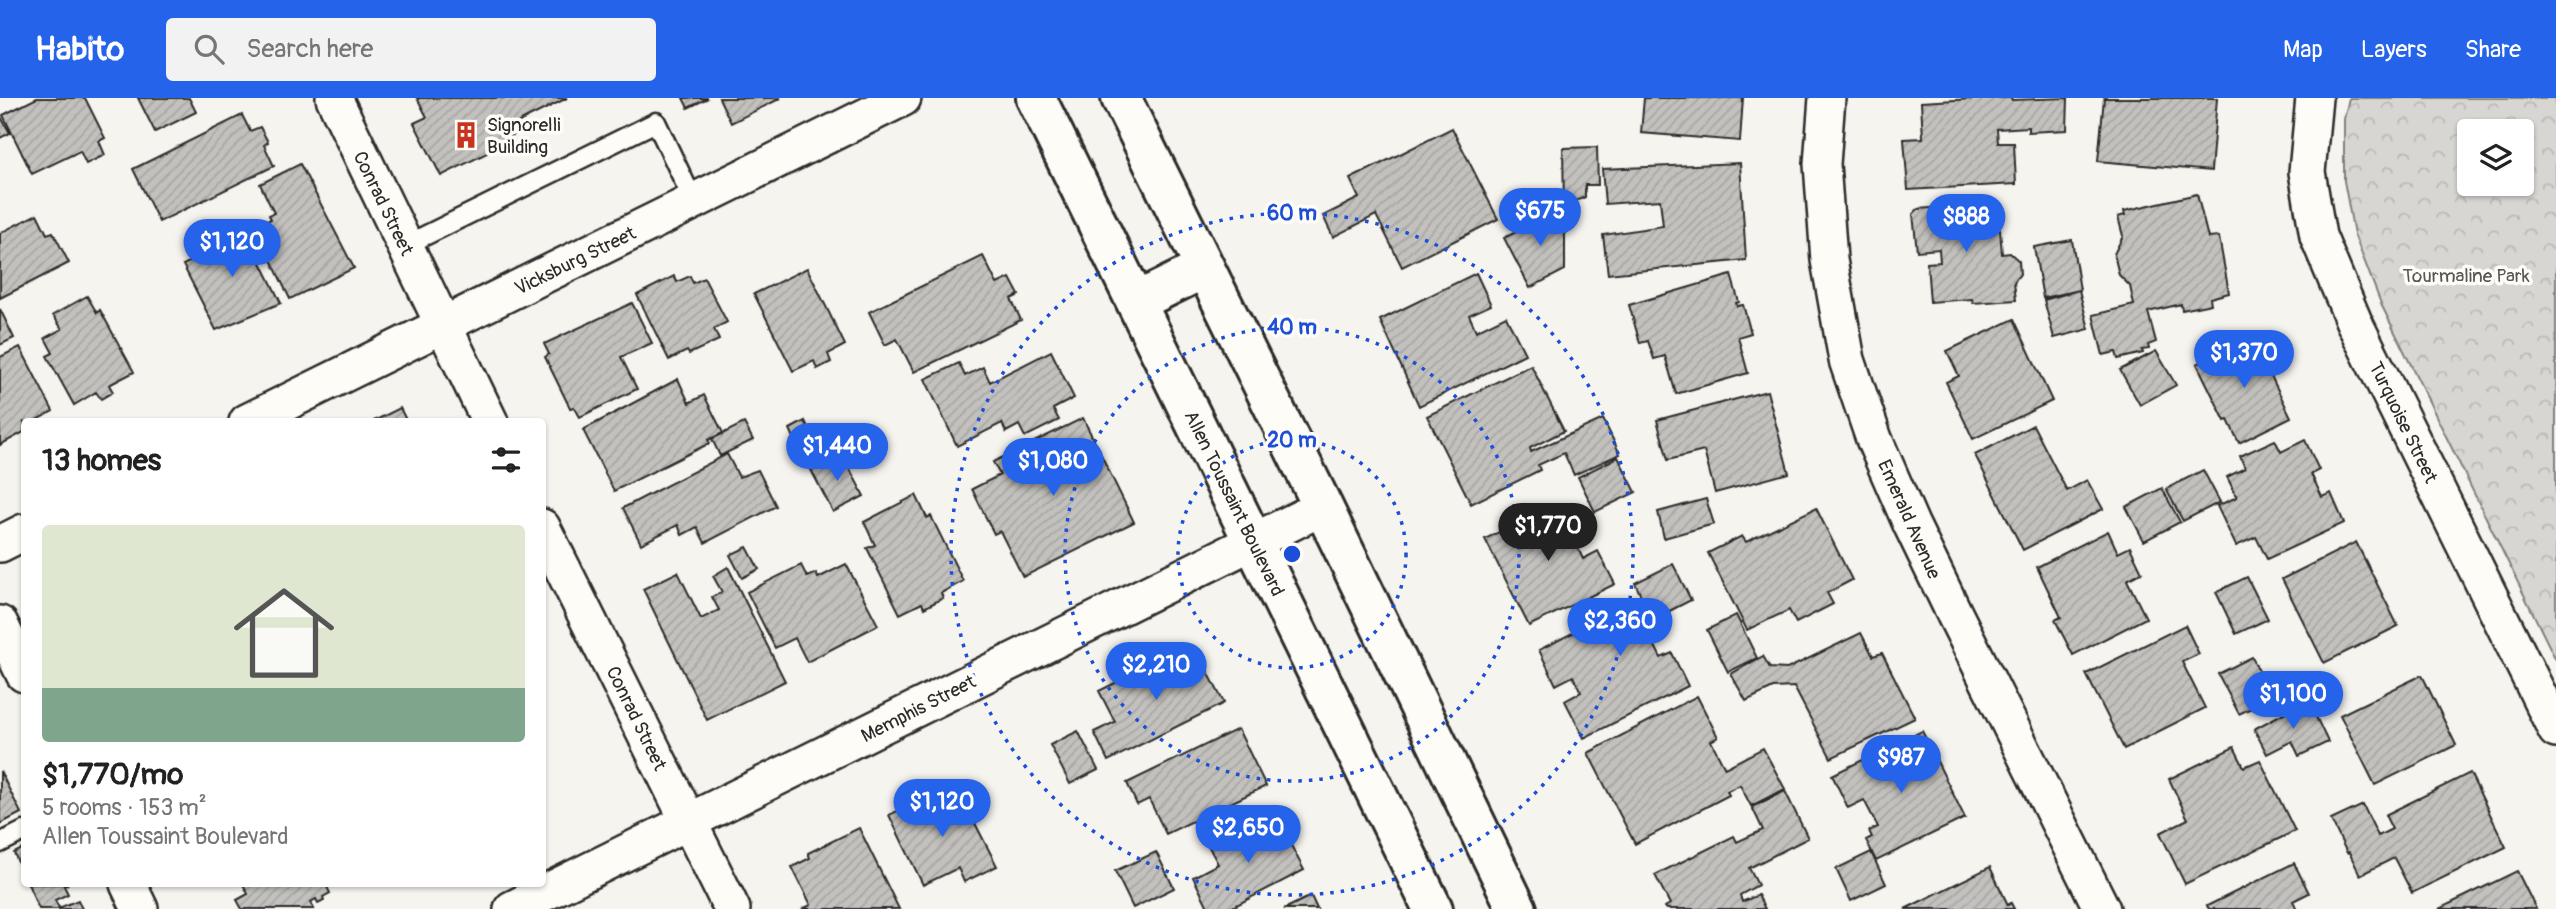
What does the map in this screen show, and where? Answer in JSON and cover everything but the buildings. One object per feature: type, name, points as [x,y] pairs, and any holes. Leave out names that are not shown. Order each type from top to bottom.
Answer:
[{"type":"main road","name":"Allen Toussaint Boulevard","points":[[1036,98],[1433,909]]},
{"type":"main road","points":[[1121,98],[1517,909]]},
{"type":"main road","points":[[1136,302],[1205,268]]},
{"type":"street","name":"Conrad Street","points":[[334,98],[488,418]]},
{"type":"street","name":"Vicksburg Street","points":[[255,418],[903,98]]},
{"type":"street","name":"Emerald Avenue","points":[[1827,98],[1822,164],[1828,246],[1847,360],[1874,439],[1911,524],[2102,909]]},
{"type":"street","name":"Turquoise Street","points":[[2314,98],[2307,172],[2318,236],[2354,322],[2556,730]]},
{"type":"street","name":"Memphis Street","points":[[512,909],[1323,507]]},
{"type":"street","points":[[0,544],[21,534]]},
{"type":"street","name":"Conrad Street","points":[[546,535],[732,909]]},
{"type":"street","points":[[0,624],[21,668]]},
{"type":"street","points":[[129,887],[140,909]]},
{"type":"lane","points":[[404,246],[656,122],[694,202]]},
{"type":"lane","points":[[0,844],[21,833]]},
{"type":"green space","name":"Tourmaline Park","points":[[2349,98],[2556,98],[2556,660],[2382,306],[2354,234],[2344,181],[2344,119]]},
{"type":"place","name":"Signorelli Building","points":[[466,135]]}]
